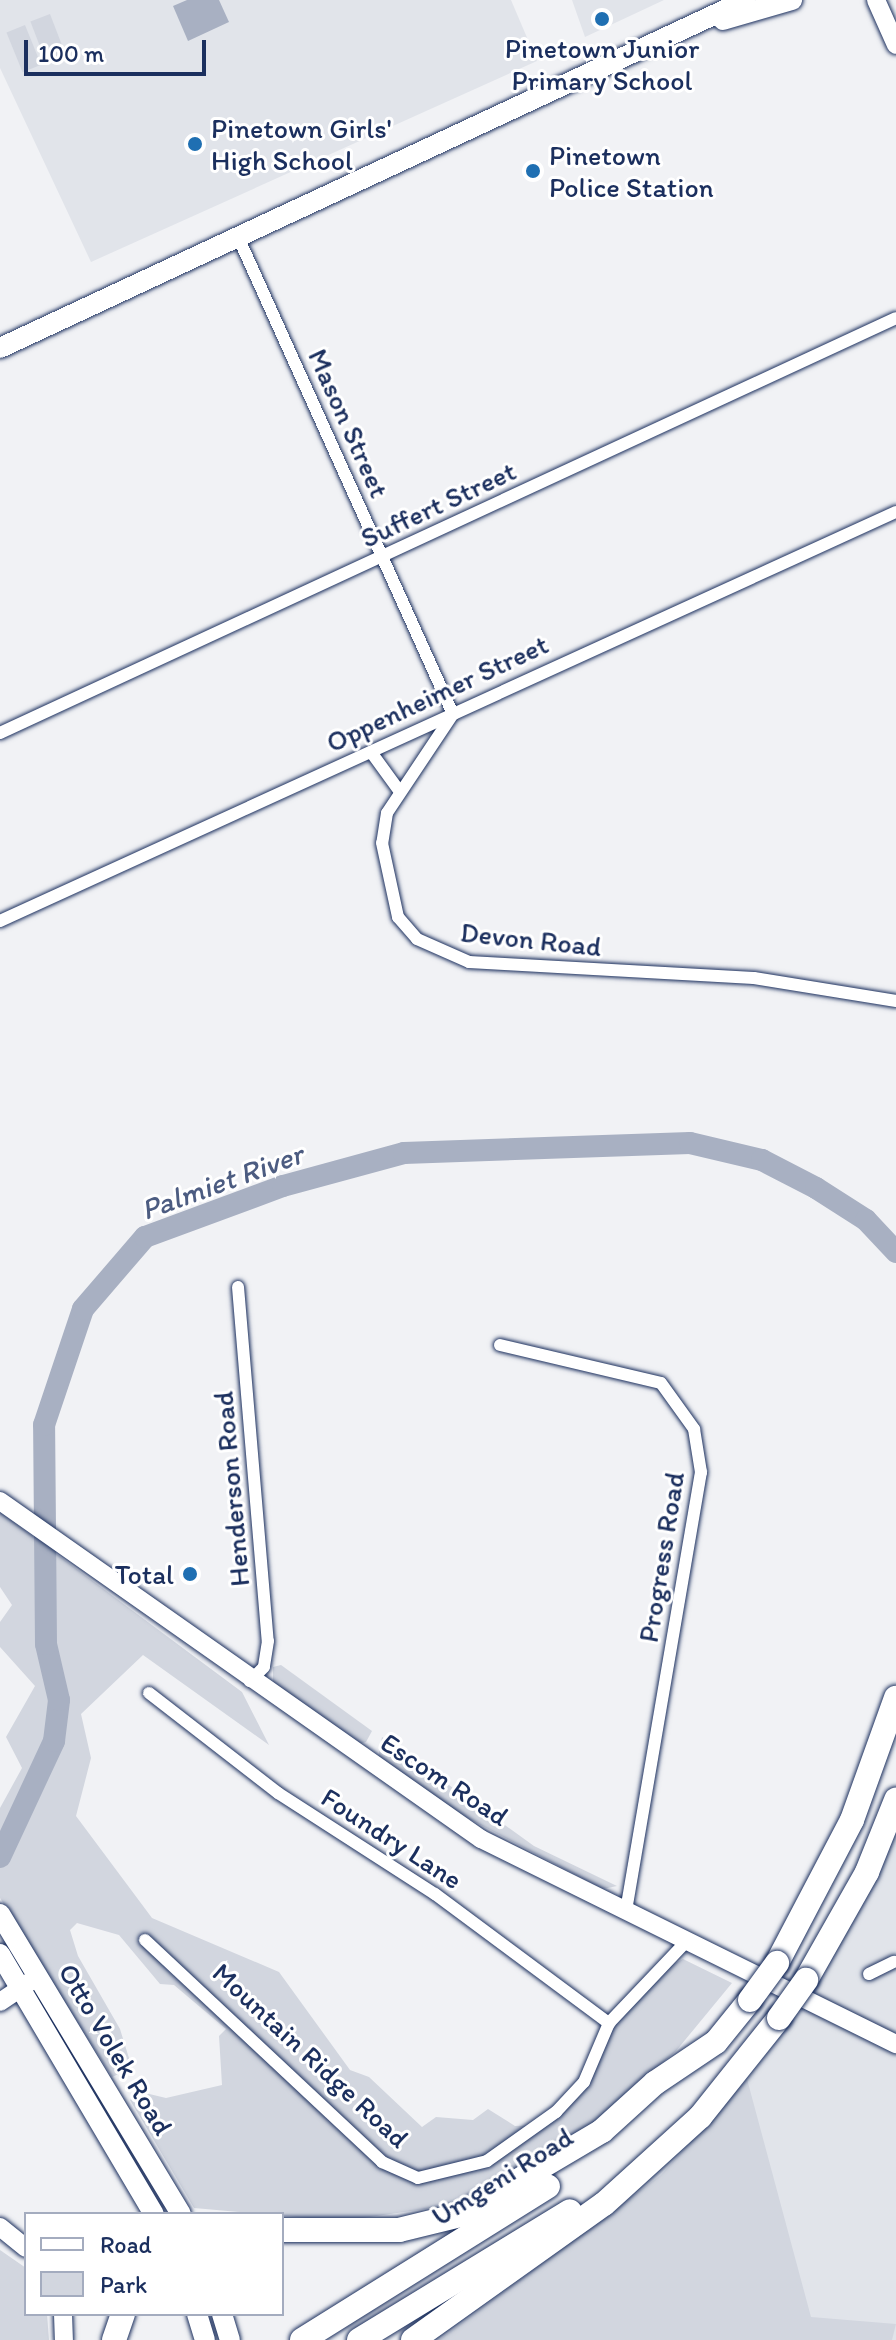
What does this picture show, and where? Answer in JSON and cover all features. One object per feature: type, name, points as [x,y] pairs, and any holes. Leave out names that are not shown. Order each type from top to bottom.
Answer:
[{"type":"highway","points":[[284,2230],[399,2230],[460,2215],[577,2149],[716,2042],[777,1963],[852,1820],[896,1698]]},
{"type":"highway","points":[[413,2340],[604,2204],[700,2117],[717,2091],[779,2018],[806,1980],[867,1872],[896,1800]]},
{"type":"highway","name":"Umgeni Road","points":[[302,2340],[576,2168],[672,2090],[716,2042]]},
{"type":"highway","points":[[359,2340],[608,2187],[717,2091]]},
{"type":"highway","points":[[114,2340],[122,2316]]},
{"type":"main road","points":[[0,348],[707,23],[746,0]]},
{"type":"main road","points":[[707,23],[792,0]]},
{"type":"main road","name":"Otto Volek Road","points":[[0,1914],[180,2212]]},
{"type":"main road","name":"Otto Volek Road","points":[[0,1954],[153,2212]]},
{"type":"main road","points":[[198,2316],[205,2340]]},
{"type":"main road","points":[[223,2316],[230,2340]]},
{"type":"street","points":[[876,0],[896,45]]},
{"type":"street","name":"Mason Street","points":[[239,239],[453,714]]},
{"type":"street","name":"Suffert Street","points":[[0,733],[896,318]]},
{"type":"street","name":"Oppenheimer Street","points":[[0,921],[896,512]]},
{"type":"street","name":"Devon Road","points":[[453,714],[398,789],[382,843],[386,876],[398,917],[437,951],[535,969],[826,985],[896,1001]]},
{"type":"street","points":[[371,752],[398,789]]},
{"type":"street","name":"Henderson Road","points":[[238,1287],[268,1641],[264,1667],[250,1681]]},
{"type":"street","name":"Progress Road","points":[[500,1345],[661,1383],[694,1429],[701,1472],[626,1912]]},
{"type":"street","name":"Escom Road","points":[[0,1501],[250,1681],[481,1839],[684,1944],[896,2044]]},
{"type":"street","name":"Foundry Lane","points":[[149,1693],[278,1793],[435,1894],[609,2023]]},
{"type":"street","name":"Mountain Ridge Road","points":[[145,1940],[382,2162],[408,2177],[470,2168],[522,2139],[584,2082],[609,2023],[684,1944]]},
{"type":"street","points":[[869,1974],[894,1962]]},
{"type":"street","points":[[0,2002],[39,1975]]},
{"type":"street","points":[[0,2227],[24,2246]]},
{"type":"street","points":[[63,2316],[64,2340]]},
{"type":"shaded area","name":"Pinetown Girls' High School","points":[[0,0],[511,0],[537,61],[91,262],[0,68]]},
{"type":"shaded area","name":"Pinetown Junior Primary School","points":[[572,0],[664,0],[585,37]]},
{"type":"shaded area","points":[[896,1800],[896,2340],[417,2340],[565,2237],[751,2054]]},
{"type":"green space","points":[[50,14],[66,56],[47,64],[30,22]]},
{"type":"green space","points":[[25,25],[41,65],[23,72],[6,32]]},
{"type":"green space","points":[[0,1512],[242,1692],[269,1745],[143,1655],[81,1714],[91,1758],[76,1816],[152,1918],[279,1972],[350,2070],[369,2077],[422,2127],[436,2117],[473,2120],[488,2109],[515,2126],[539,2125],[584,2082],[604,2036],[652,1976],[683,1959],[732,1983],[676,2051],[589,2126],[452,2205],[342,2221],[284,2216],[284,2212],[194,2208],[130,2100],[141,2092],[166,2098],[222,2085],[219,2036],[226,2029],[174,1985],[160,1984],[119,1935],[77,1923],[70,1930],[78,1956],[120,2029],[132,2068],[112,2077],[0,1898],[0,1808],[22,1768],[6,1737],[35,1686],[0,1647],[0,1622],[12,1605],[0,1587]]},
{"type":"green space","points":[[281,1665],[372,1731],[366,1742],[359,1744],[273,1682],[273,1667]]},
{"type":"green space","points":[[382,1737],[534,1846],[617,1886],[603,1889],[454,1811],[378,1758]]},
{"type":"green space","points":[[747,2079],[811,2317],[896,2324],[892,2340],[439,2340],[661,2175]]},
{"type":"green space","points":[[0,2250],[24,2267],[24,2316],[47,2316],[49,2340],[0,2340]]},
{"type":"water","points":[[187,0],[219,0],[229,22],[188,41],[173,6]]},
{"type":"waterway","name":"Palmiet River","points":[[0,1857],[54,1741],[59,1700],[46,1644],[44,1425],[83,1309],[145,1237],[283,1186],[404,1153],[690,1143],[762,1160],[816,1188],[866,1220],[896,1252]]},
{"type":"place","name":"Pinetown Junior Primary School","points":[[602,19]]},
{"type":"place","name":"Pinetown Girls' High School","points":[[195,144]]},
{"type":"place","name":"Pinetown Police Station","points":[[533,171]]},
{"type":"place","name":"Total","points":[[190,1574]]}]
